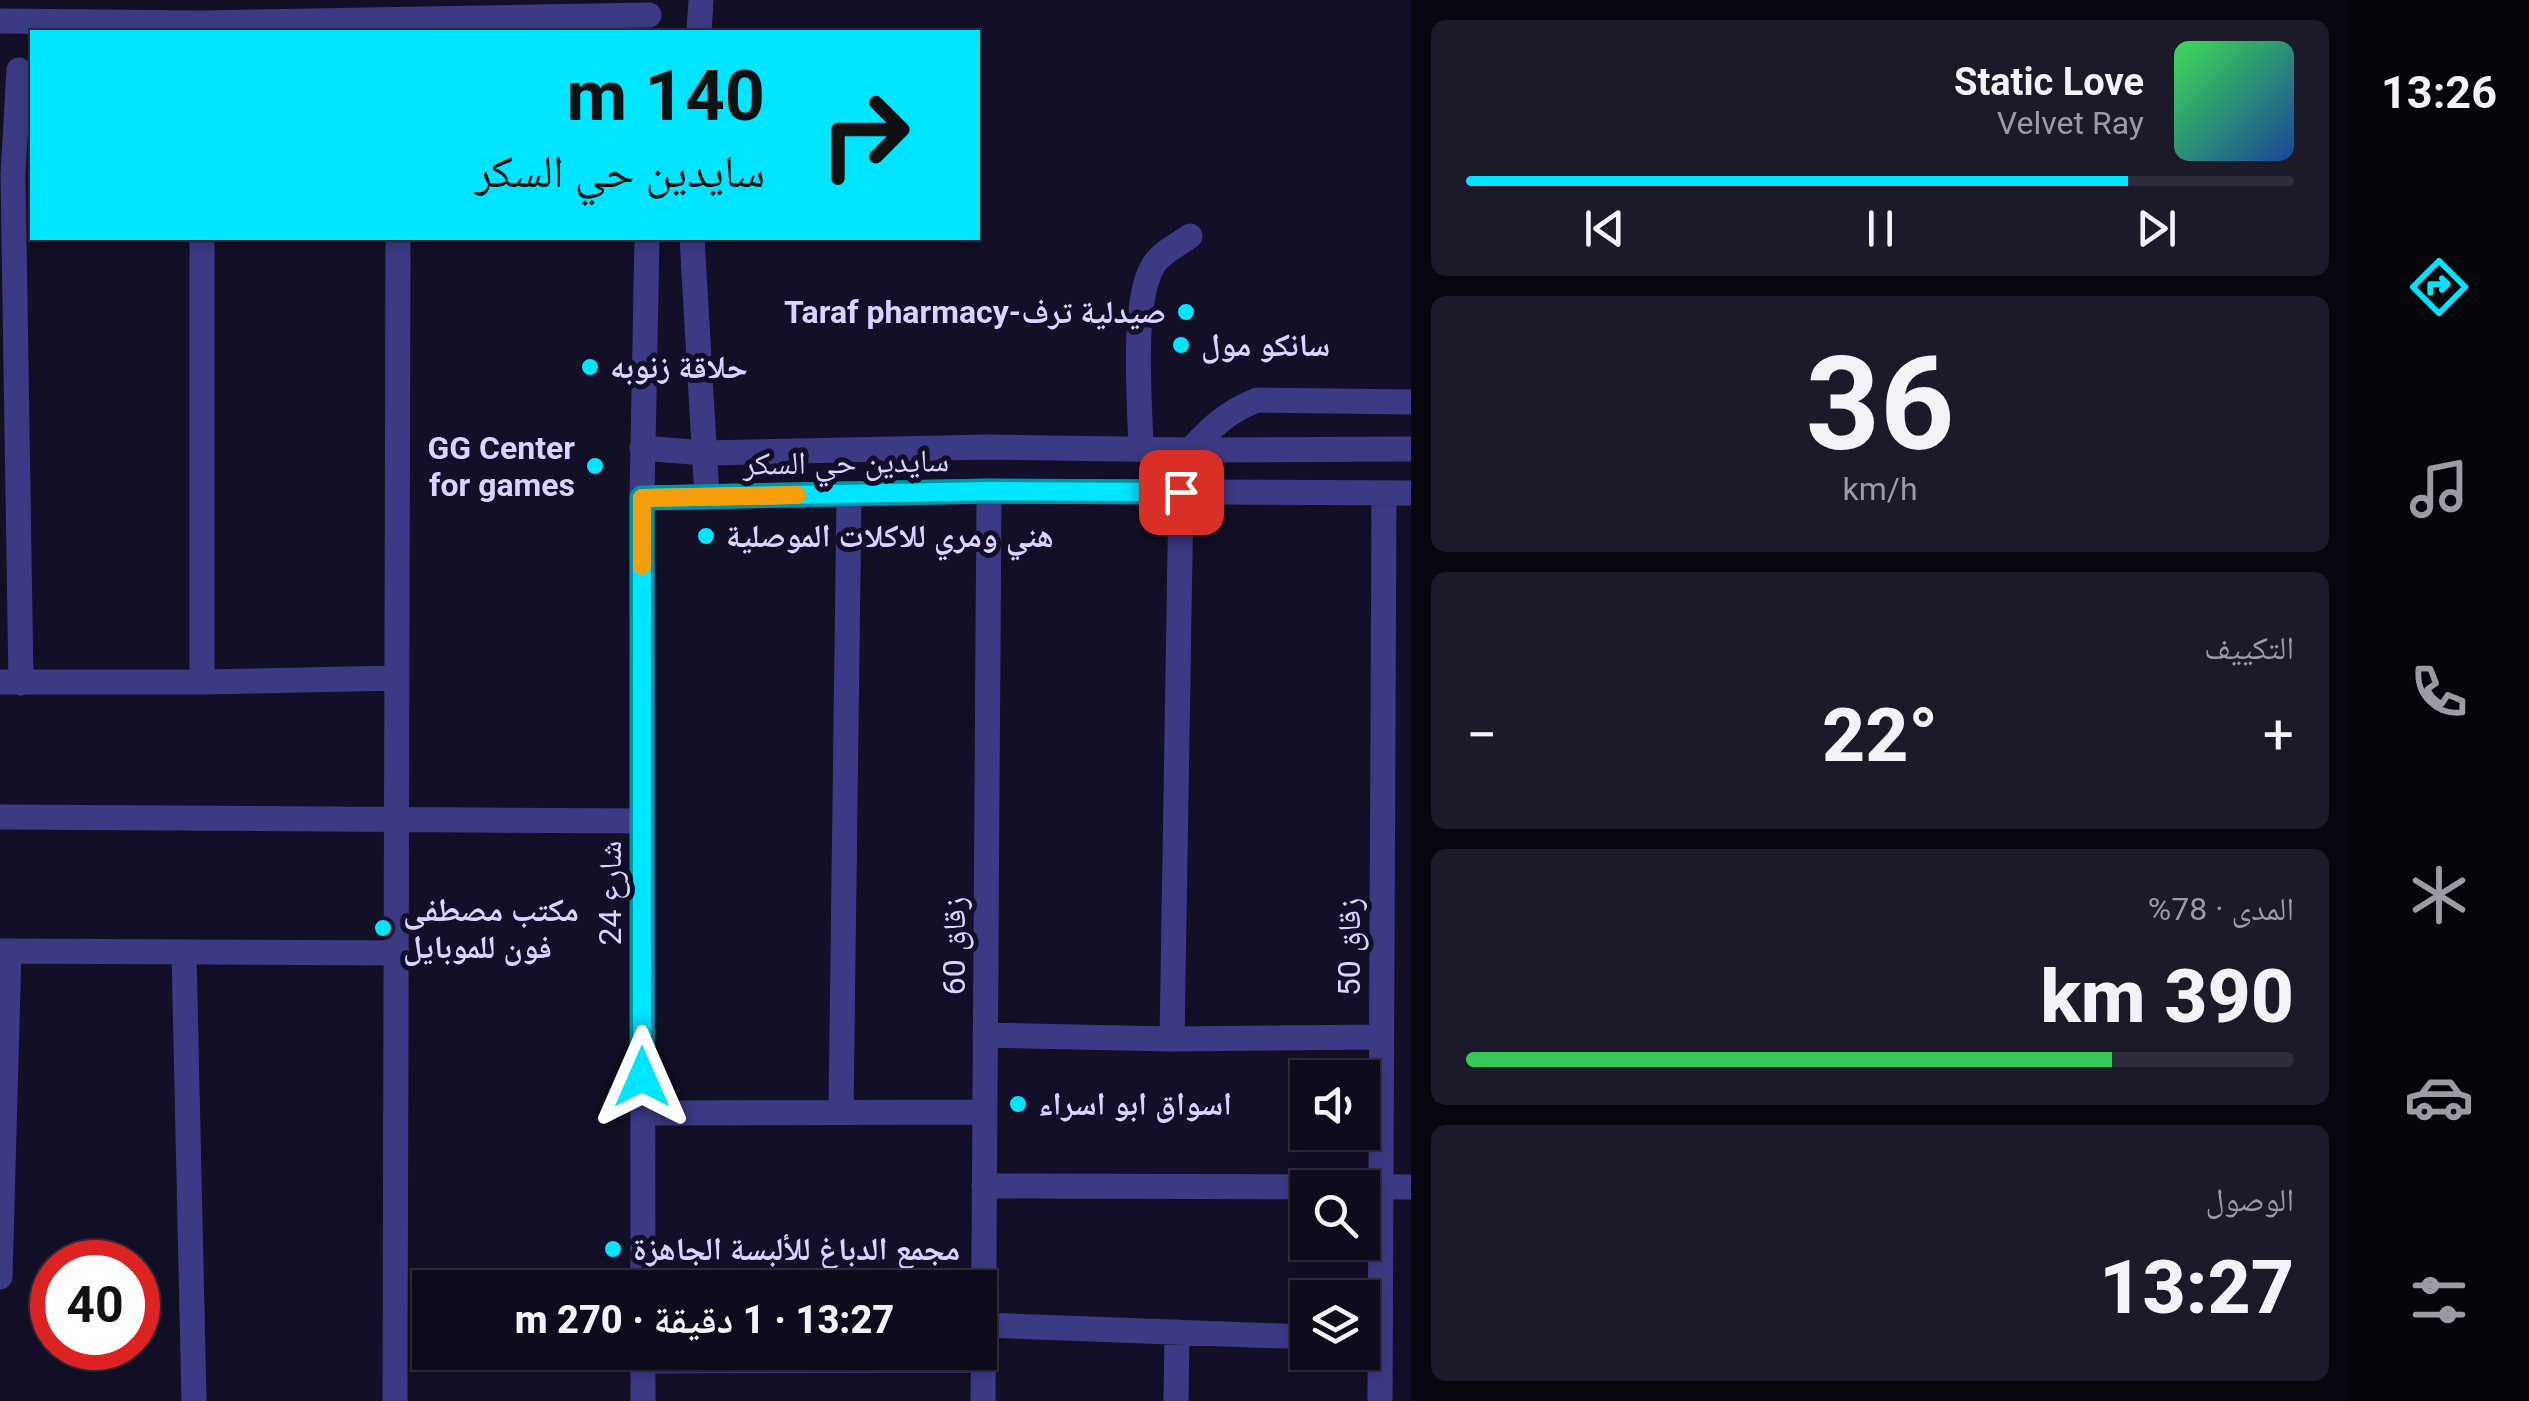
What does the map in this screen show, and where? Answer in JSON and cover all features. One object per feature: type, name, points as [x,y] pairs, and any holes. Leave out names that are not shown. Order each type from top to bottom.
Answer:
[{"type":"street","points":[[700,0],[700,30]]},
{"type":"street","points":[[6,14],[405,9],[566,24],[649,16]]},
{"type":"street","points":[[17,70],[10,683],[397,678]]},
{"type":"street","points":[[1140,449],[1142,301],[1152,267],[1190,236]]},
{"type":"street","points":[[202,240],[202,682]]},
{"type":"street","points":[[395,1401],[398,240]]},
{"type":"street","name":"شارع 24","points":[[642,1270],[642,448],[647,240]]},
{"type":"street","points":[[692,240],[707,497]]},
{"type":"street","points":[[1190,450],[1219,420],[1257,400],[1411,402]]},
{"type":"street","name":"سايدين حي السكر","points":[[642,448],[704,453],[989,447],[1411,449]]},
{"type":"street","name":"سايدين حي السكر","points":[[642,498],[989,491],[1411,493]]},
{"type":"street","name":"زقاق 60","points":[[984,1270],[989,491]]},
{"type":"street","points":[[1172,1040],[1181,492]]},
{"type":"street","name":"زقاق 50","points":[[1380,1187],[1384,493]]},
{"type":"street","points":[[840,1111],[849,495]]},
{"type":"street","points":[[0,817],[642,822]]},
{"type":"street","points":[[0,1277],[4,951],[397,953]]},
{"type":"street","points":[[184,953],[194,1401]]},
{"type":"street","points":[[986,1035],[1172,1040],[1382,1037]]},
{"type":"street","points":[[642,1113],[985,1112]]},
{"type":"street","points":[[984,1186],[1290,1187]]},
{"type":"street","points":[[1380,1187],[1411,1186]]},
{"type":"street","points":[[997,1325],[1290,1336]]},
{"type":"street","points":[[1176,1401],[1177,1332]]},
{"type":"street","points":[[643,1370],[643,1401]]},
{"type":"street","name":"زقاق 60","points":[[983,1370],[983,1401]]},
{"type":"street","name":"زقاق 50","points":[[1376,1370],[1380,1401]]},
{"type":"slow traffic","points":[[642,566],[642,498],[797,495]]},
{"type":"place","name":"Taraf pharmacy-صيدلية ترف","points":[[1186,312]]},
{"type":"place","name":"سانكو مول","points":[[1181,345]]},
{"type":"place","name":"حلاقة زنوبه","points":[[590,367]]},
{"type":"place","name":"GG Center for games","points":[[595,466]]},
{"type":"place","name":"هني ومري للاكلات الموصلية","points":[[706,536]]},
{"type":"place","name":"مكتب مصطفى فون للموبايل","points":[[383,928]]},
{"type":"place","name":"اسواق ابو اسراء","points":[[1018,1104]]},
{"type":"place","name":"مجمع الدباغ للألبسة الجاهزة","points":[[613,1249]]},
{"type":"route","points":[[642,1077],[642,498],[989,491],[1181,492]]}]
